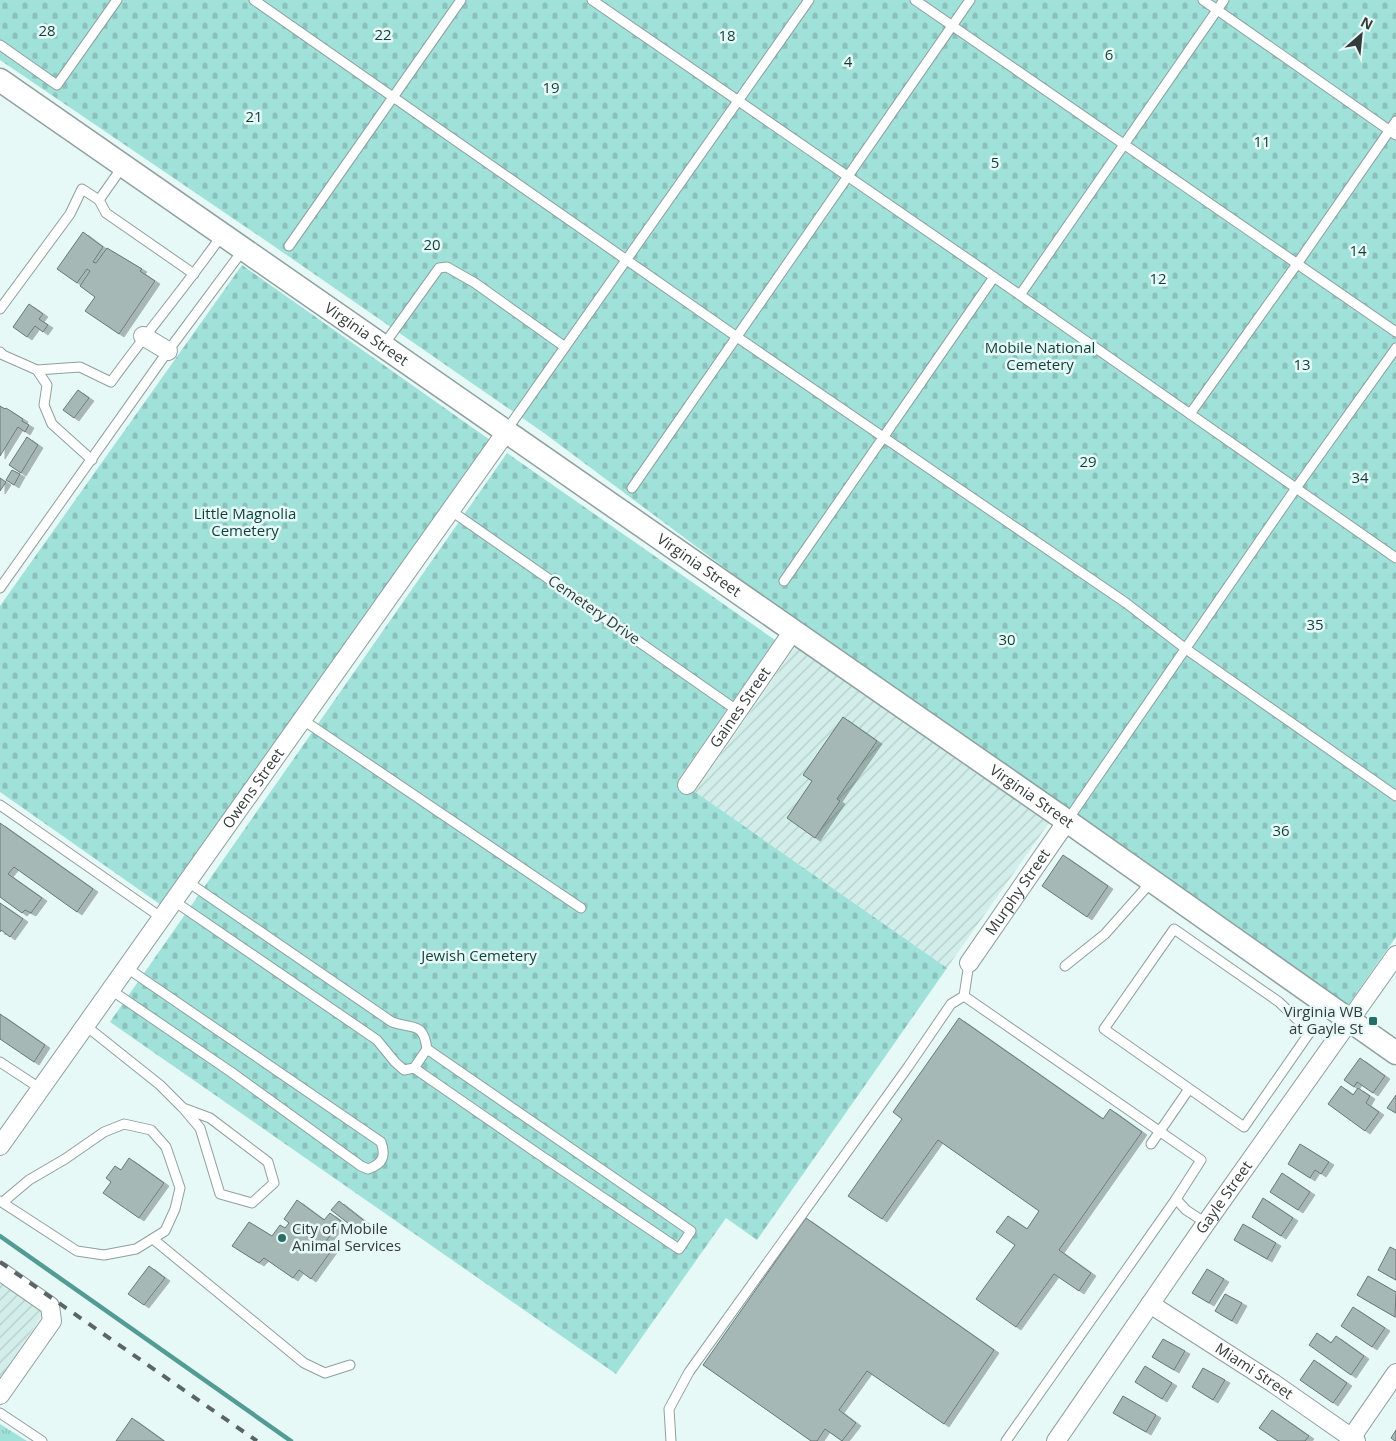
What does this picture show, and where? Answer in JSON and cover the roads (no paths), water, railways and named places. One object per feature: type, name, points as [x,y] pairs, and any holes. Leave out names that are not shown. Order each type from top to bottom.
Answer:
[{"type":"street","name":"Virginia Street","points":[[0,80],[1067,821],[1396,1053]]},
{"type":"street","points":[[143,336],[168,352]]},
{"type":"street","name":"Owens Street","points":[[0,1146],[506,432]]},
{"type":"street","name":"Gaines Street","points":[[687,785],[793,631]]},
{"type":"street","name":"Murphy Street","points":[[970,963],[1067,821]]},
{"type":"street","name":"Gayle Street","points":[[1056,1441],[1206,1223],[1396,955]]},
{"type":"street","points":[[0,1271],[50,1306],[52,1321],[0,1395]]},
{"type":"street","name":"Miami Street","points":[[1150,1304],[1273,1383],[1352,1440]]},
{"type":"street","points":[[1352,1440],[1396,1373]]},
{"type":"lane","points":[[0,45],[57,85],[117,0]]},
{"type":"lane","points":[[254,0],[737,337],[1126,603],[1186,649],[1396,796]]},
{"type":"lane","points":[[289,246],[461,0]]},
{"type":"lane","points":[[592,0],[1020,295],[1396,558]]},
{"type":"lane","points":[[506,432],[809,0]]},
{"type":"lane","points":[[915,0],[1396,332]]},
{"type":"lane","points":[[632,488],[970,0]]},
{"type":"lane","points":[[1203,0],[1393,133]]},
{"type":"lane","points":[[1020,295],[1224,0]]},
{"type":"lane","points":[[1190,414],[1393,133],[1396,120]]},
{"type":"lane","points":[[99,200],[123,166]]},
{"type":"lane","points":[[0,308],[70,214],[82,189],[99,200],[106,213],[194,274]]},
{"type":"lane","points":[[36,370],[80,367],[111,382],[143,336],[194,274],[222,235]]},
{"type":"lane","points":[[0,588],[243,250]]},
{"type":"lane","points":[[383,347],[438,268],[446,267],[474,284],[565,347]]},
{"type":"lane","points":[[784,581],[994,278]]},
{"type":"lane","points":[[1067,821],[1296,488],[1396,348]]},
{"type":"lane","points":[[0,352],[36,370],[47,385],[44,405],[52,424],[92,460]]},
{"type":"lane","name":"Cemetery Drive","points":[[450,510],[738,711]]},
{"type":"lane","points":[[302,720],[581,908]]},
{"type":"lane","points":[[0,805],[162,918]]},
{"type":"lane","points":[[1065,966],[1105,934],[1152,881]]},
{"type":"lane","points":[[174,901],[377,1040],[404,1070],[414,1068],[427,1048],[425,1035],[419,1029],[392,1022],[188,882]]},
{"type":"lane","points":[[1174,929],[1279,1002],[1310,1032],[1244,1127],[1189,1089],[1104,1030],[1174,929]]},
{"type":"lane","points":[[671,1441],[669,1409],[689,1372],[908,1067],[951,1004],[964,996],[970,963]]},
{"type":"lane","points":[[111,990],[231,1072],[361,1166],[368,1169],[380,1163],[384,1150],[381,1142],[127,968]]},
{"type":"lane","points":[[964,996],[1201,1160],[1176,1199],[1006,1441]]},
{"type":"lane","points":[[86,1026],[160,1085],[200,1128],[220,1194],[252,1203],[274,1183],[268,1162],[210,1118],[183,1108]]},
{"type":"lane","points":[[414,1068],[679,1249],[691,1231],[427,1048]]},
{"type":"lane","points":[[0,1062],[41,1089]]},
{"type":"lane","points":[[1151,1144],[1189,1089]]},
{"type":"lane","points":[[124,1124],[151,1130],[166,1147],[180,1188],[175,1209],[165,1231],[136,1250],[104,1255],[77,1251],[1,1202],[29,1180],[65,1159],[104,1132],[124,1124]]},
{"type":"lane","points":[[1176,1199],[1186,1210],[1206,1223]]},
{"type":"lane","points":[[153,1239],[304,1363],[325,1373],[350,1365]]},
{"type":"lane","points":[[0,1413],[42,1441]]},
{"type":"waterway","points":[[0,1236],[291,1441]]},
{"type":"railway","points":[[0,1262],[257,1441]]},
{"type":"place","name":"Virginia WB at Gayle St","points":[[1373,1021]]},
{"type":"place","name":"City of Mobile Animal Services","points":[[282,1238]]},
{"type":"park label","name":"28","points":[[47,31]]},
{"type":"park label","name":"22","points":[[383,35]]},
{"type":"park label","name":"18","points":[[727,36]]},
{"type":"park label","name":"6","points":[[1109,55]]},
{"type":"park label","name":"4","points":[[848,62]]},
{"type":"park label","name":"19","points":[[551,88]]},
{"type":"park label","name":"21","points":[[254,117]]},
{"type":"park label","name":"11","points":[[1262,142]]},
{"type":"park label","name":"5","points":[[995,163]]},
{"type":"park label","name":"20","points":[[432,245]]},
{"type":"park label","name":"14","points":[[1358,251]]},
{"type":"park label","name":"12","points":[[1158,279]]},
{"type":"park label","name":"Mobile National Cemetery","points":[[1040,356]]},
{"type":"park label","name":"13","points":[[1302,365]]},
{"type":"park label","name":"29","points":[[1088,462]]},
{"type":"park label","name":"34","points":[[1360,478]]},
{"type":"park label","name":"Little Magnolia Cemetery","points":[[245,522]]},
{"type":"park label","name":"35","points":[[1315,625]]},
{"type":"park label","name":"30","points":[[1007,640]]},
{"type":"park label","name":"36","points":[[1281,831]]},
{"type":"park label","name":"Jewish Cemetery","points":[[479,956]]}]
